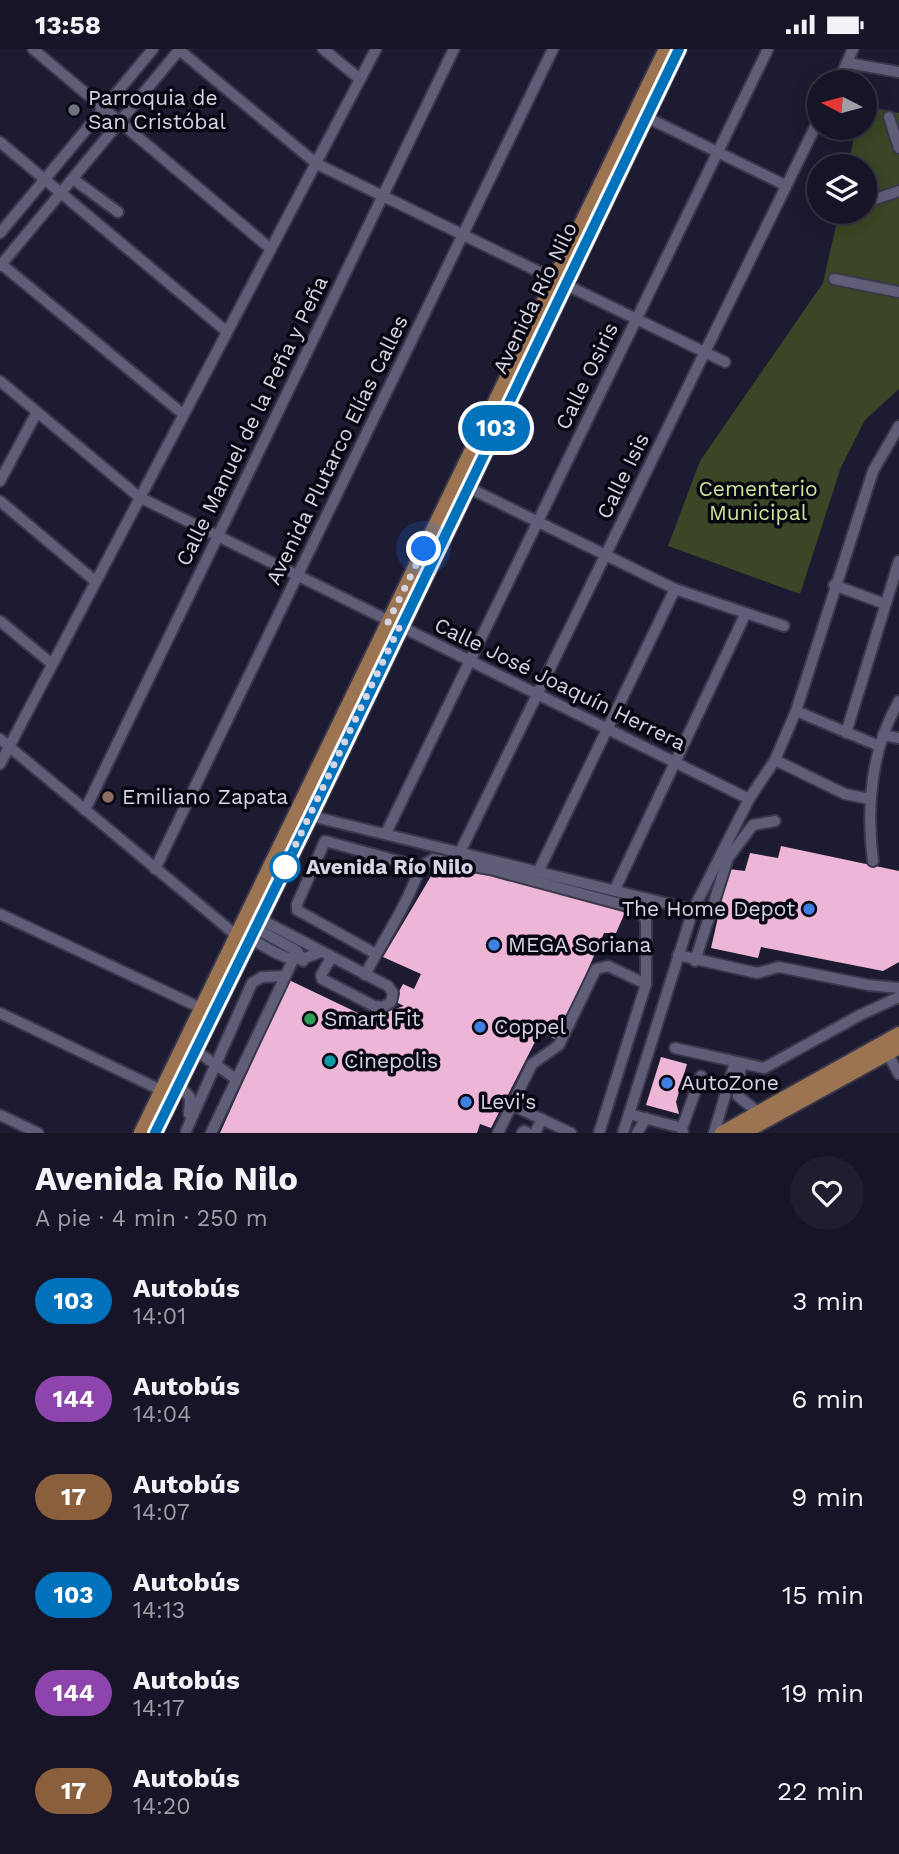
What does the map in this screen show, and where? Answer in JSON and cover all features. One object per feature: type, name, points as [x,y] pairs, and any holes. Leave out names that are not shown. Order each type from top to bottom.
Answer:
[{"type":"main road","name":"Avenida Río Nilo","points":[[155,1133],[201,1008],[252,930],[311,815],[394,625],[467,487],[666,49]]},
{"type":"main road","name":"Avenida Río Nilo","points":[[141,1133],[195,1050],[394,625],[559,283],[679,49]]},
{"type":"main road","points":[[743,1133],[890,1048],[899,1034]]},
{"type":"main road","points":[[722,1133],[764,1123]]},
{"type":"street","points":[[33,49],[271,249]]},
{"type":"street","points":[[0,233],[153,49]]},
{"type":"street","points":[[183,414],[1,265],[179,49],[317,164],[725,362]]},
{"type":"street","points":[[323,49],[360,79]]},
{"type":"street","points":[[0,764],[376,49]]},
{"type":"street","name":"Calle Manuel de la Peña y Peña","points":[[85,810],[454,49]]},
{"type":"street","name":"Avenida Plutarco Elías Calles","points":[[155,869],[553,49]]},
{"type":"street","name":"Calle Osiris","points":[[386,833],[768,49]]},
{"type":"street","points":[[844,70],[853,50]]},
{"type":"street","points":[[848,63],[899,72]]},
{"type":"street","points":[[646,117],[785,185]]},
{"type":"street","points":[[889,117],[899,148]]},
{"type":"street","name":"Calle Isis","points":[[461,850],[808,140]]},
{"type":"street","points":[[0,142],[226,331]]},
{"type":"street","points":[[73,179],[118,212]]},
{"type":"street","points":[[877,199],[899,191]]},
{"type":"street","points":[[834,279],[899,292]]},
{"type":"street","name":"Calle José Joaquín Herrera","points":[[0,381],[139,497],[750,799]]},
{"type":"street","points":[[0,481],[37,412]]},
{"type":"street","points":[[623,1133],[693,910],[750,799],[775,760],[796,711],[834,585],[873,471],[899,426]]},
{"type":"street","points":[[467,487],[675,589],[745,615],[784,626]]},
{"type":"street","points":[[0,501],[95,581]]},
{"type":"street","points":[[846,733],[899,561]]},
{"type":"street","points":[[834,585],[885,604]]},
{"type":"street","points":[[539,870],[675,589]]},
{"type":"street","points":[[615,889],[745,615]]},
{"type":"street","points":[[0,621],[52,664]]},
{"type":"street","points":[[873,861],[870,799],[881,740],[899,701]]},
{"type":"street","points":[[796,711],[846,733],[881,740],[899,738]]},
{"type":"street","points":[[0,739],[155,869],[298,960]]},
{"type":"street","points":[[775,760],[845,794],[870,799]]},
{"type":"street","points":[[311,815],[461,850],[693,910]]},
{"type":"street","points":[[695,961],[728,858],[753,825],[775,821]]},
{"type":"street","points":[[376,954],[299,913],[297,904],[324,842],[328,840],[420,867]]},
{"type":"street","points":[[365,975],[420,867],[433,859],[490,869],[635,908],[646,919],[646,984],[599,1133]]},
{"type":"street","points":[[0,913],[201,1008]]},
{"type":"street","points":[[252,930],[300,946],[310,944],[331,958],[388,986],[393,996],[389,1005],[374,1006],[322,979],[321,975],[331,958]]},
{"type":"street","points":[[211,1133],[285,976],[298,960],[320,952]]},
{"type":"street","points":[[678,955],[757,973],[779,967],[868,985],[899,988]]},
{"type":"street","points":[[498,1133],[532,1064],[559,1045],[596,969],[607,966],[646,984]]},
{"type":"street","points":[[187,1132],[252,983],[262,977],[285,976]]},
{"type":"street","points":[[675,1048],[764,1067],[899,997]]},
{"type":"street","points":[[0,1013],[171,1090],[191,1102],[187,1132]]},
{"type":"street","points":[[890,1048],[899,1074]]},
{"type":"street","points":[[195,1050],[236,1079]]},
{"type":"street","points":[[738,1062],[738,1096],[764,1123]]},
{"type":"street","points":[[714,1133],[738,1062]]},
{"type":"street","points":[[629,1114],[683,1130],[701,1076]]},
{"type":"street","points":[[512,1105],[542,1119],[556,1130],[571,1133]]},
{"type":"street","points":[[0,1115],[38,1133]]},
{"type":"street","points":[[637,1133],[646,1118]]},
{"type":"street","points":[[535,1133],[542,1119]]},
{"type":"street","points":[[522,1133],[528,1133]]},
{"type":"green space","name":"Cementerio Municipal","points":[[877,108],[899,113],[899,389],[865,420],[841,467],[800,594],[668,546],[700,461],[823,283],[836,224],[877,224],[877,154],[851,154],[853,140],[877,140]]},
{"type":"building","name":"The Home Depot","points":[[781,846],[899,871],[899,962],[883,971],[761,947],[758,958],[711,948],[729,869],[745,871],[750,853],[778,858]]},
{"type":"building","points":[[440,861],[626,910],[616,933],[604,933],[557,1040],[540,1032],[491,1128],[480,1124],[477,1133],[220,1133],[289,980],[381,1024],[386,1012],[404,1006],[394,1001],[403,984],[414,989],[421,974],[383,957]]},
{"type":"building","name":"AutoZone","points":[[661,1057],[687,1064],[676,1102],[679,1114],[646,1105]]},
{"type":"bus line","name":"103","points":[[155,1133],[679,49]]},
{"type":"place","name":"Parroquia de San Cristóbal","points":[[74,110]]},
{"type":"place","name":"Emiliano Zapata","points":[[108,797]]},
{"type":"place","name":"Avenida Río Nilo","points":[[285,867]]},
{"type":"place","name":"The Home Depot","points":[[809,909]]},
{"type":"place","name":"MEGA Soriana","points":[[494,945]]},
{"type":"place","name":"Smart Fit","points":[[310,1019]]},
{"type":"place","name":"Coppel","points":[[480,1027]]},
{"type":"place","name":"Cinepolis","points":[[330,1061]]},
{"type":"place","name":"AutoZone","points":[[667,1083]]},
{"type":"place","name":"Levi's","points":[[466,1102]]},
{"type":"route","points":[[285,867],[399,628],[388,622],[424,549]]}]
